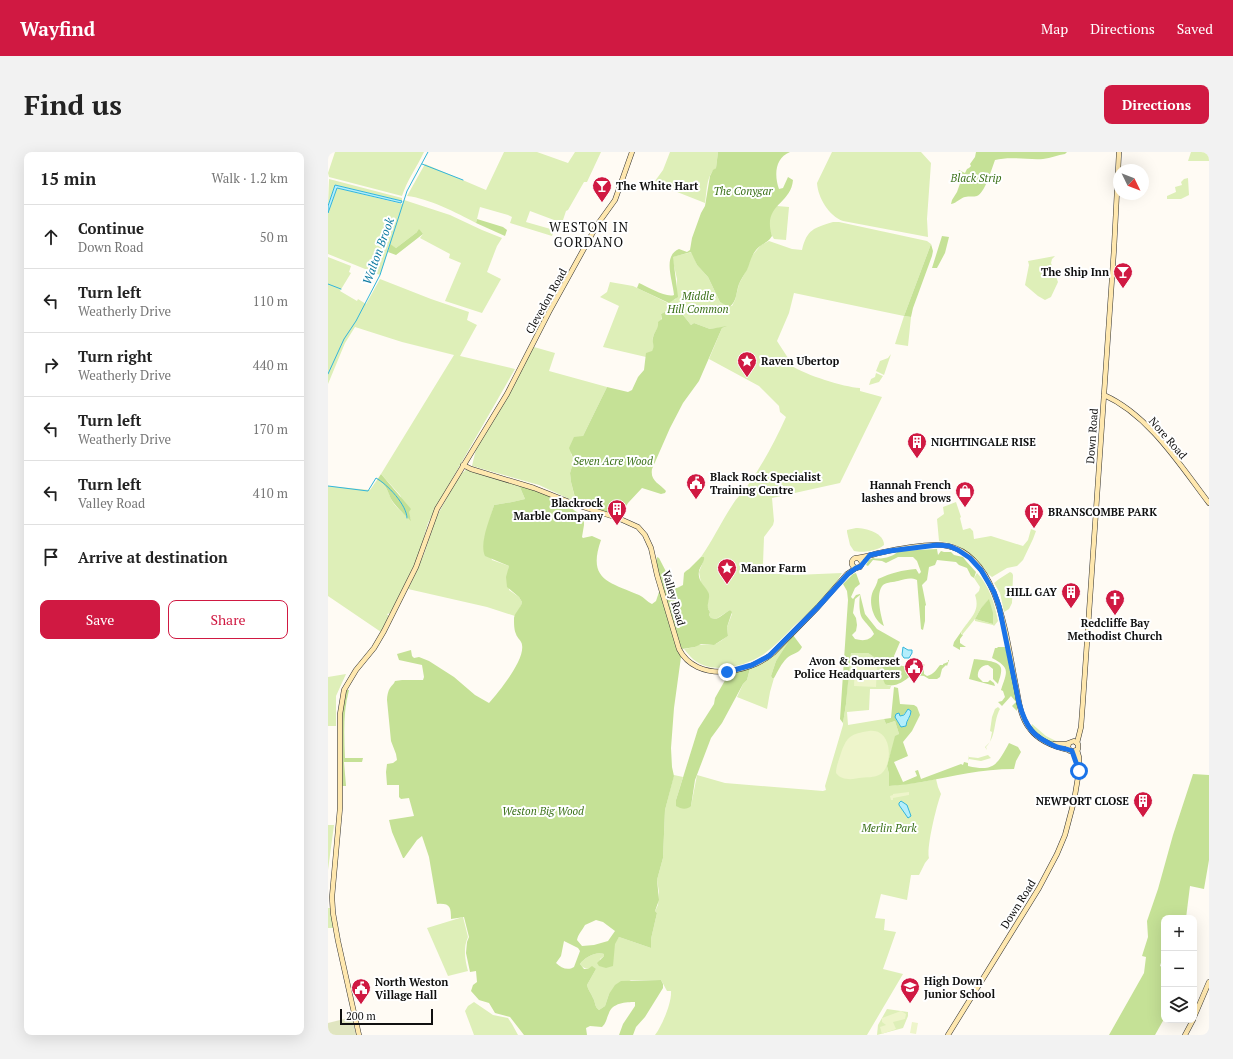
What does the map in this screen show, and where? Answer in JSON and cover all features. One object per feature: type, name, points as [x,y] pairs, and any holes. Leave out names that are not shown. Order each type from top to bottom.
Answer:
[{"type":"street","name":"Clevedon Road","points":[[359,1035],[333,913],[332,888],[340,808],[340,714],[344,690],[352,675],[374,648],[384,631],[416,567],[437,509],[501,403],[591,235],[615,200],[632,152]]},
{"type":"street","name":"Down Road","points":[[1073,750],[1078,746],[1077,742],[1082,722],[1114,249],[1119,152]]},
{"type":"street","name":"Nore Road","points":[[1104,395],[1127,408],[1139,418],[1176,460],[1209,503]]},
{"type":"street","name":"Valley Road","points":[[463,464],[472,469],[534,488],[577,505],[618,518],[638,528],[645,535],[651,548],[657,575],[679,649],[683,656],[691,663],[706,670],[718,672],[731,671],[752,665],[764,659],[818,607],[854,566],[852,560],[858,558]]},
{"type":"street","points":[[862,564],[861,560],[858,558],[909,548],[944,546],[962,552],[977,565],[992,587],[999,606],[1023,718],[1029,729],[1042,740],[1073,750]]},
{"type":"street","points":[[854,566],[860,567],[870,555]]},
{"type":"street","name":"Down Road","points":[[948,1035],[1047,875],[1064,835],[1074,801],[1080,760],[1073,750],[1068,747],[1082,722]]},
{"type":"street","points":[[1051,744],[1077,742]]},
{"type":"street","points":[[1197,1010],[1209,982]]},
{"type":"street","points":[[1185,1035],[1191,1023]]},
{"type":"green space","points":[[335,152],[424,152],[402,196],[329,177],[328,173]]},
{"type":"green space","points":[[504,152],[537,152],[568,163],[575,152],[601,152],[587,182],[584,182],[566,211],[562,223],[530,211],[526,222],[554,230],[552,236],[510,223],[512,217],[480,207],[476,223],[433,203],[407,196],[425,164],[486,190]]},
{"type":"green space","points":[[670,152],[718,152],[716,168],[710,175],[705,203],[667,188],[664,184],[655,181],[663,170]]},
{"type":"green space","name":"The Conygar","points":[[718,152],[790,152],[781,158],[777,168],[776,178],[779,189],[783,188],[788,177],[793,180],[791,188],[774,211],[771,217],[770,225],[772,236],[756,250],[753,255],[739,284],[735,300],[732,305],[729,307],[720,302],[708,277],[697,265],[691,252],[673,257],[678,297],[669,303],[637,288],[639,283],[662,294],[671,296],[674,295],[670,269],[671,257],[674,252],[679,249],[687,252],[690,250],[692,238],[705,206],[710,176],[716,168]]},
{"type":"green space","points":[[832,152],[921,152],[931,163],[927,219],[928,237],[843,221],[833,215],[822,200],[817,183]]},
{"type":"green space","name":"Black Strip","points":[[976,152],[1067,152],[1065,154],[1043,159],[1007,158],[995,160],[988,180],[980,194],[977,196],[963,198],[951,204],[963,175],[961,172],[958,172],[959,170],[965,173],[971,166],[970,164],[975,157]]},
{"type":"green space","points":[[1191,152],[1209,152],[1209,161],[1188,161]]},
{"type":"green space","points":[[1188,178],[1189,195],[1181,199],[1167,199],[1167,196],[1176,192],[1175,187],[1182,185],[1181,182]]},
{"type":"green space","points":[[329,179],[402,198],[402,201],[335,185],[328,205]]},
{"type":"green space","points":[[337,188],[402,204],[404,200],[450,215],[502,238],[497,246],[487,272],[501,279],[482,313],[445,301],[461,263],[449,258],[450,254],[420,238],[423,234],[417,232],[396,248],[390,245],[380,275],[328,254],[328,213]]},
{"type":"green space","points":[[777,206],[789,207],[786,240],[774,239],[770,231],[769,222],[771,213]]},
{"type":"green space","points":[[477,219],[503,227],[507,230],[505,236],[476,223]]},
{"type":"green space","name":"Middle Hill Common","points":[[833,222],[927,241],[931,244],[904,316],[794,293],[789,313],[777,341],[788,358],[794,361],[792,366],[815,377],[860,388],[860,391],[882,397],[840,483],[772,498],[774,521],[773,525],[764,537],[763,564],[761,573],[795,575],[842,573],[821,601],[764,654],[749,662],[731,667],[713,668],[705,666],[693,659],[684,649],[698,645],[717,644],[728,636],[727,627],[732,614],[730,610],[716,619],[711,618],[709,615],[710,612],[707,607],[709,596],[701,583],[699,572],[704,557],[701,557],[735,501],[759,469],[786,417],[780,412],[779,406],[759,386],[709,359],[722,328],[725,327],[710,329],[694,323],[691,325],[683,315],[672,308],[661,314],[662,318],[660,324],[653,337],[653,350],[646,357],[603,347],[619,306],[600,297],[607,292],[610,282],[633,286],[668,303],[676,299],[677,279],[672,257],[692,252],[697,265],[708,277],[720,302],[732,306],[739,284],[747,269],[751,257],[761,245],[769,241],[792,249],[802,250],[806,238],[812,230]]},
{"type":"green space","points":[[419,229],[423,234],[396,255],[388,252],[390,244],[396,248]]},
{"type":"green space","points":[[942,236],[949,237],[945,253],[937,268],[932,268]]},
{"type":"green space","points":[[931,244],[933,251],[932,256],[911,317],[904,316]]},
{"type":"green space","points":[[1055,256],[1051,263],[1058,282],[1051,297],[1045,300],[1025,285],[1029,265],[1028,261]]},
{"type":"green space","points":[[328,257],[351,266],[349,272],[351,273],[340,291],[357,301],[358,299],[366,304],[380,279],[469,312],[467,320],[477,325],[460,356],[515,369],[428,523],[418,558],[391,613],[387,614],[389,616],[381,632],[328,596],[328,486],[370,490],[377,480],[385,486],[396,506],[411,520],[400,495],[381,474],[454,355],[402,342],[355,327],[345,343],[328,384]]},
{"type":"green space","name":"Seven Acre Wood","points":[[672,308],[683,315],[691,325],[694,323],[710,329],[727,326],[722,328],[699,381],[683,403],[652,469],[652,476],[666,491],[665,493],[661,494],[642,488],[628,503],[620,516],[594,511],[577,505],[570,473],[574,460],[569,448],[574,437],[583,436],[607,387],[628,392],[632,390],[638,377],[644,370],[646,353],[652,351],[653,349],[653,340],[658,322],[662,319],[661,314]]},
{"type":"green space","points":[[904,316],[911,317],[908,346],[895,344]]},
{"type":"green space","points":[[534,347],[555,353],[549,371],[607,387],[583,436],[571,454],[574,460],[570,473],[576,502],[539,485],[472,466],[476,449],[505,400],[532,348]]},
{"type":"green space","points":[[891,354],[884,375],[876,371],[880,361],[888,358]]},
{"type":"green space","points":[[876,373],[883,376],[879,382],[869,385],[871,379],[875,377]]},
{"type":"green space","points":[[467,469],[519,485],[525,499],[494,505],[484,540],[492,560],[509,566],[509,590],[519,597],[522,602],[515,616],[487,607],[408,589],[424,554],[436,518],[461,474]]},
{"type":"green space","points":[[381,474],[411,509],[409,512],[411,521],[399,510],[391,499],[384,485],[377,480]]},
{"type":"green space","name":"Weston Big Wood","points":[[519,485],[567,501],[574,510],[584,515],[582,537],[592,536],[601,540],[597,553],[597,564],[599,572],[610,582],[618,587],[641,596],[652,604],[656,601],[660,589],[681,657],[674,708],[671,748],[674,776],[665,810],[663,858],[657,880],[659,900],[655,911],[657,913],[651,939],[651,948],[619,937],[615,944],[613,966],[606,968],[599,966],[597,963],[604,956],[604,954],[601,953],[597,953],[584,959],[580,964],[584,969],[588,969],[592,966],[596,969],[587,985],[597,1009],[599,1010],[605,1006],[609,994],[615,985],[621,981],[661,980],[663,988],[645,1017],[636,1027],[633,1035],[619,1035],[623,1024],[635,1006],[635,1002],[624,1003],[613,1007],[602,1027],[590,1026],[586,1028],[587,1035],[524,1035],[510,1017],[495,1013],[489,1003],[479,1000],[471,991],[473,985],[477,982],[476,971],[470,972],[466,953],[469,937],[464,917],[451,919],[451,911],[449,907],[445,904],[437,904],[429,857],[422,836],[403,858],[392,832],[389,820],[414,816],[409,798],[401,799],[399,797],[399,785],[387,785],[387,764],[393,763],[397,760],[391,741],[387,700],[389,689],[395,681],[423,680],[424,677],[422,665],[399,660],[397,654],[411,650],[414,658],[419,657],[429,661],[454,677],[475,695],[489,703],[505,684],[520,659],[522,644],[515,631],[514,618],[522,602],[519,597],[507,587],[506,577],[509,566],[485,556],[483,545],[494,505],[525,499]],"holes":[[[596,920],[603,922],[615,931],[608,941],[594,945],[582,946],[577,940],[579,934],[585,925]],[[564,941],[578,948],[580,951],[574,967],[569,969],[562,968],[556,963],[561,956]]]},
{"type":"green space","points":[[956,502],[961,517],[963,530],[970,528],[973,531],[974,539],[991,536],[1023,546],[1028,540],[1031,529],[1036,531],[1023,560],[1017,566],[1007,568],[992,577],[963,549],[953,544],[939,541],[937,519],[944,514],[943,507]]},
{"type":"green space","points":[[856,528],[869,530],[878,534],[884,545],[878,549],[870,551],[854,551],[850,545],[847,530]]},
{"type":"green space","points":[[937,549],[938,555],[941,551],[951,552],[954,555],[963,557],[976,572],[974,578],[971,576],[967,568],[956,562],[937,560],[935,565],[929,567],[927,580],[922,585],[926,605],[923,630],[921,629],[917,580],[908,579],[883,585],[879,593],[879,599],[880,611],[884,626],[877,620],[871,605],[873,591],[878,579],[892,573],[906,570],[916,569],[919,574],[921,572],[917,561],[913,557],[898,557],[886,563],[873,560],[868,566],[866,565],[869,560],[873,558],[887,558],[898,551]]},
{"type":"green space","points":[[657,557],[659,558],[674,587],[677,588],[683,585],[684,573],[701,557],[704,557],[704,561],[699,571],[699,578],[709,594],[709,615],[711,618],[716,619],[730,610],[732,612],[727,627],[728,636],[714,645],[701,644],[695,647],[682,649],[670,616],[658,575]]},
{"type":"green space","points":[[1010,572],[1013,575],[1012,603],[1009,609],[1004,612],[1000,593],[994,583]]},
{"type":"green space","points":[[856,573],[860,584],[855,588],[851,597],[853,599],[856,595],[860,594],[865,614],[877,629],[900,642],[894,656],[898,663],[906,667],[918,667],[916,671],[904,681],[899,684],[889,685],[885,684],[882,677],[883,659],[874,657],[868,653],[851,653],[843,723],[840,719],[848,600],[847,591],[843,584]],"holes":[[[860,595],[861,616],[874,634],[866,640],[855,639],[852,635],[856,631],[857,625],[856,618],[853,613],[855,599]]]},
{"type":"green space","points":[[977,573],[985,583],[993,602],[998,621],[994,626],[975,621],[975,619],[962,635],[961,632],[975,611],[975,595],[979,591],[980,587],[974,578]],"holes":[[[989,600],[993,624],[975,619],[981,608]]]},
{"type":"green space","points":[[989,599],[993,613],[993,624],[975,619],[981,608]]},
{"type":"green space","points":[[961,632],[963,635],[960,639],[960,643],[966,647],[960,647],[960,650],[953,646]]},
{"type":"green space","points":[[793,635],[802,647],[799,651],[787,658],[781,665],[774,678],[772,678],[771,676],[776,661]]},
{"type":"green space","points":[[791,637],[788,646],[776,661],[771,676],[774,678],[767,709],[737,697],[743,684],[747,680],[750,668],[772,657]]},
{"type":"green space","points":[[1005,647],[1006,650],[1017,702],[1017,711],[1012,706],[1016,702],[1011,696],[1002,706],[998,702],[1002,701],[1005,697],[1003,691],[1001,690],[1006,671],[1002,665],[992,658],[995,648]]},
{"type":"green space","name":"Merlin Park","points":[[851,653],[868,653],[876,658],[883,659],[883,677],[887,685],[891,686],[890,689],[870,689],[869,710],[847,712],[848,725],[884,719],[886,724],[895,721],[899,734],[895,739],[887,766],[889,786],[936,779],[941,794],[930,836],[928,853],[929,858],[919,875],[911,875],[907,900],[881,894],[875,918],[885,919],[884,930],[896,932],[883,969],[903,974],[867,1035],[655,1035],[666,1014],[671,996],[671,991],[667,991],[661,980],[631,980],[609,994],[605,1006],[599,1010],[597,1009],[587,985],[596,969],[589,969],[582,966],[580,964],[584,959],[597,953],[604,954],[604,956],[600,959],[599,966],[619,937],[651,948],[651,939],[657,913],[655,911],[658,905],[659,892],[657,880],[663,858],[665,810],[674,775],[683,777],[676,800],[691,806],[697,775],[725,783],[823,791],[826,790],[825,786],[843,725],[850,657]]},
{"type":"green space","points":[[974,659],[985,660],[1000,665],[1001,672],[998,684],[993,679],[993,669],[988,665],[983,666],[980,669],[978,677],[983,682],[988,682],[990,680],[995,686],[969,679]]},
{"type":"green space","points":[[949,660],[947,666],[946,665],[942,669],[940,677],[937,679],[929,679],[924,676],[914,675],[923,664],[925,665],[921,667],[922,671],[924,670],[924,674],[927,676],[933,673],[940,665],[948,662]]},
{"type":"green space","points":[[855,665],[877,666],[876,687],[854,686]]},
{"type":"green space","points":[[750,668],[747,680],[743,684],[722,723],[711,738],[695,780],[691,806],[686,809],[676,806],[676,800],[698,729],[714,704],[715,698],[728,675]]},
{"type":"green space","points":[[346,674],[336,696],[336,726],[328,726],[328,677]]},
{"type":"green space","points":[[894,687],[898,688],[900,704],[914,705],[917,707],[920,715],[912,731],[903,742],[908,756],[894,762],[903,782],[917,776],[915,771],[918,770],[921,779],[961,764],[963,765],[964,762],[968,763],[968,766],[977,768],[989,767],[998,762],[1009,743],[1018,747],[1021,752],[1014,769],[1002,769],[956,775],[918,783],[889,786],[887,766],[895,736],[899,734],[895,721],[886,724],[884,719],[891,718]],"holes":[[[907,711],[911,714],[906,726],[901,727],[896,719],[896,714],[899,713],[900,716],[902,716]]]},
{"type":"green space","points":[[346,690],[349,690],[344,732],[345,758],[363,758],[362,762],[344,762],[346,786],[342,786],[341,718]]},
{"type":"green space","points":[[998,707],[1000,709],[990,741],[992,732],[990,731],[992,717],[995,709]]},
{"type":"green space","points":[[1032,724],[1046,736],[1062,744],[1048,741],[1042,737],[1031,728]]},
{"type":"green space","points":[[869,731],[877,732],[883,735],[887,741],[889,756],[885,769],[881,774],[873,777],[850,779],[841,777],[836,773],[836,770],[845,743],[850,737],[858,733]]},
{"type":"green space","points":[[969,755],[969,757],[978,758],[988,755],[991,758],[981,761],[969,759],[968,761]]},
{"type":"green space","points":[[1193,774],[1209,775],[1209,860],[1204,889],[1190,886],[1186,915],[1161,915],[1160,966],[1162,1023],[1155,1035],[1109,1035],[1144,973],[1146,957],[1142,956],[1148,937],[1147,921],[1158,889],[1173,835]]},
{"type":"green space","points":[[909,792],[909,795],[893,798],[893,800],[891,800],[890,796],[893,794]]},
{"type":"green space","points":[[328,825],[334,825],[328,870]]},
{"type":"green space","points":[[328,908],[331,908],[333,928],[328,928]]},
{"type":"green space","points":[[463,917],[468,937],[465,945],[465,954],[468,971],[448,976],[427,928]]},
{"type":"green space","points":[[474,1002],[493,1015],[508,1018],[518,1035],[474,1035],[465,1011],[468,1006]]},
{"type":"green space","points":[[887,1009],[908,1012],[908,1016],[903,1028],[877,1035],[878,1025]]},
{"type":"green space","points":[[901,1011],[906,1014],[905,1019],[893,1022],[896,1029],[882,1034],[880,1027],[886,1025],[882,1022],[882,1018]]},
{"type":"green space","points":[[352,1017],[356,1035],[328,1035],[328,1023]]},
{"type":"green space","points":[[912,1022],[918,1023],[916,1034],[910,1033]]},
{"type":"water","points":[[335,185],[402,201],[401,203],[337,188],[328,213],[328,206]]},
{"type":"water","points":[[903,647],[908,650],[912,650],[909,658],[904,658],[902,655]]},
{"type":"water","points":[[908,709],[911,713],[906,726],[901,727],[895,717],[896,714],[899,713],[900,716],[904,715]]},
{"type":"water","points":[[901,801],[907,805],[911,816],[908,818],[899,805]]},
{"type":"waterway","name":"Walton Brook","points":[[328,374],[344,339],[356,321],[380,275],[407,191],[428,152]]},
{"type":"waterway","points":[[422,164],[463,180]]},
{"type":"waterway","points":[[328,284],[341,289]]},
{"type":"waterway","points":[[328,486],[368,491],[376,478],[396,495],[404,507],[407,518]]},
{"type":"place","name":"The White Hart","points":[[602,203]]},
{"type":"place","name":"The Ship Inn","points":[[1123,289]]},
{"type":"place","name":"Raven Ubertop","points":[[747,378]]},
{"type":"place","name":"NIGHTINGALE RISE","points":[[917,459]]},
{"type":"place","name":"Black Rock Specialist Training Centre","points":[[696,500]]},
{"type":"place","name":"Hannah French lashes and brows","points":[[965,508]]},
{"type":"place","name":"Blackrock Marble Company","points":[[617,526]]},
{"type":"place","name":"BRANSCOMBE PARK","points":[[1034,529]]},
{"type":"place","name":"Manor Farm","points":[[727,585]]},
{"type":"place","name":"HILL GAY","points":[[1071,609]]},
{"type":"place","name":"Redcliffe Bay Methodist Church","points":[[1115,616]]},
{"type":"place","name":"Avon & Somerset Police Headquarters","points":[[914,684]]},
{"type":"place","name":"NEWPORT CLOSE","points":[[1143,818]]},
{"type":"place","name":"High Down Junior School","points":[[910,1004]]},
{"type":"place","name":"North Weston Village Hall","points":[[361,1005]]},
{"type":"district","name":"WESTON IN GORDANO","points":[[589,234]]},
{"type":"route","points":[[727,672],[752,665],[769,656],[818,607],[848,574],[860,567],[870,555],[915,547],[937,545],[949,546],[962,552],[972,560],[986,577],[994,592],[999,606],[1019,703],[1023,718],[1027,725],[1037,737],[1042,740],[1072,751],[1079,771]]}]
